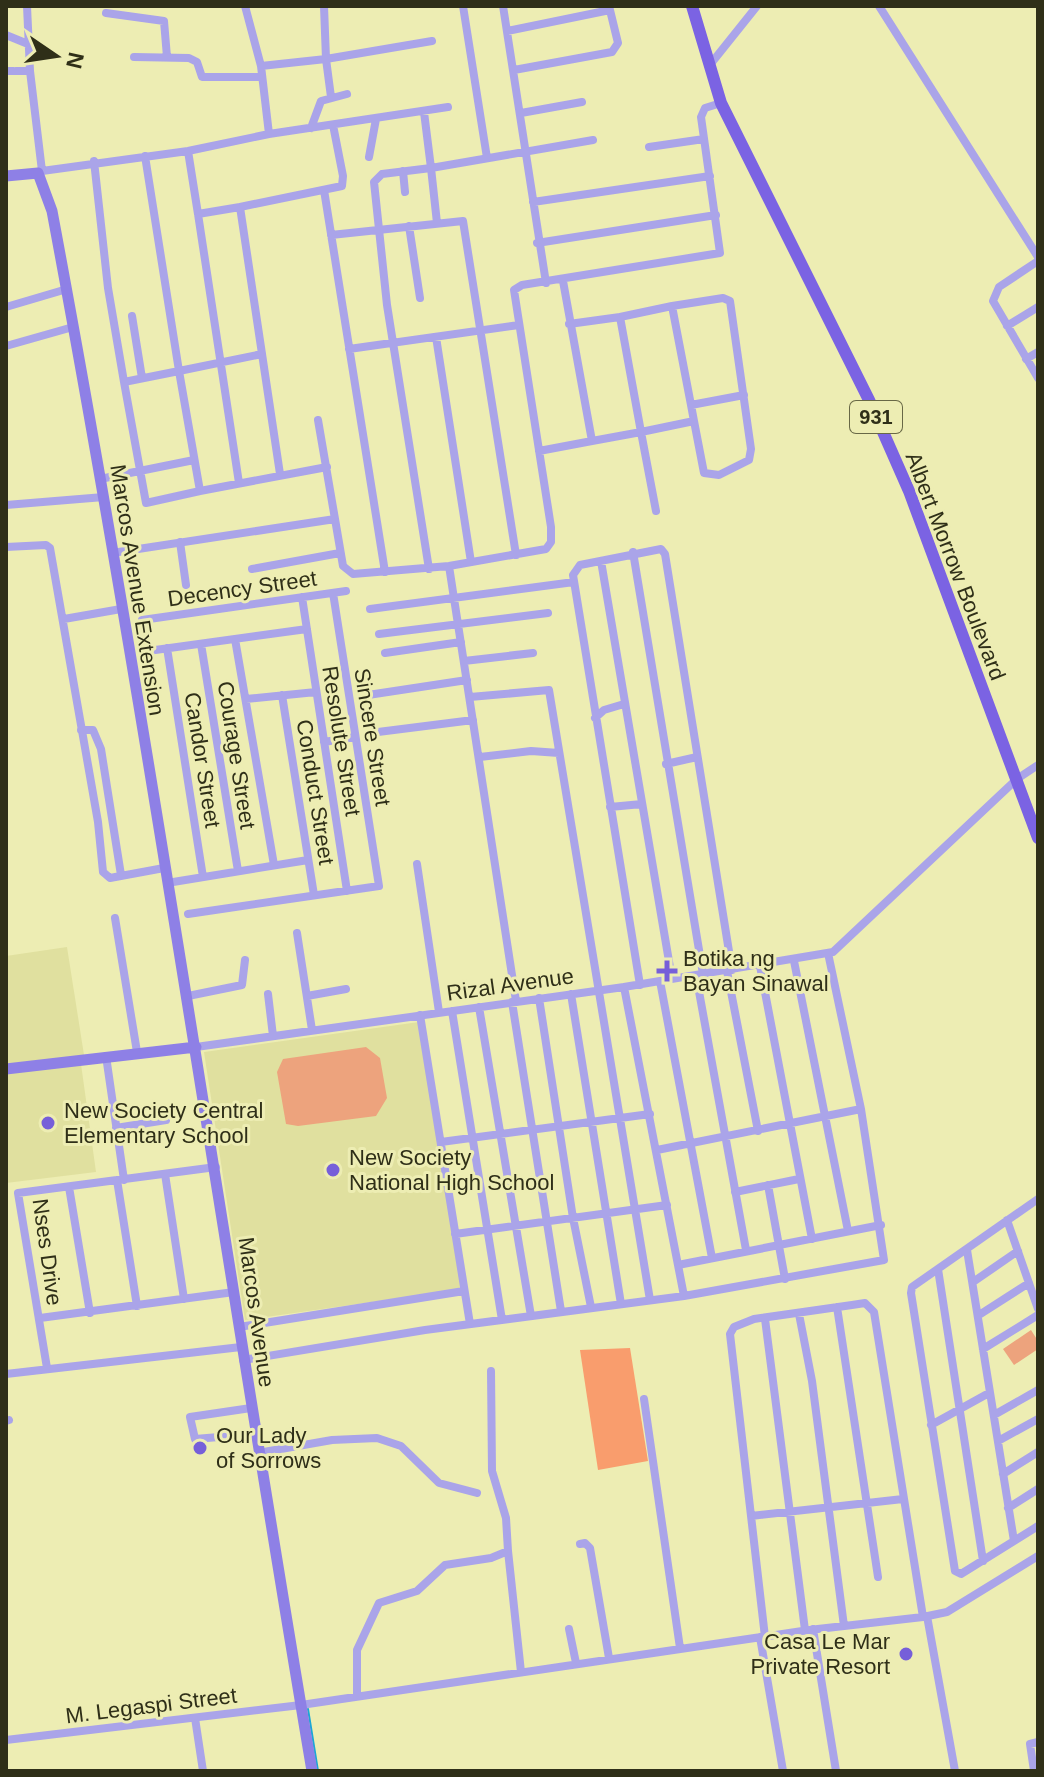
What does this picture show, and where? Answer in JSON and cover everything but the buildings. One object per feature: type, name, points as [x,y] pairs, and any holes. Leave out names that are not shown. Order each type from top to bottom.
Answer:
[{"type":"main road","name":"Albert Morrow Boulevard","points":[[692,6],[721,103],[869,400],[909,491],[1038,838]]},
{"type":"street","points":[[27,6],[40,172]]},
{"type":"street","points":[[245,6],[261,66],[269,134]]},
{"type":"street","points":[[324,6],[331,97]]},
{"type":"street","points":[[463,6],[487,158]]},
{"type":"street","points":[[503,6],[527,152],[537,243],[546,283]]},
{"type":"street","points":[[708,66],[757,6]]},
{"type":"street","points":[[879,6],[1038,259],[995,292],[994,305],[1038,378]]},
{"type":"street","points":[[507,31],[610,8],[618,43],[612,52],[514,70]]},
{"type":"street","points":[[106,13],[164,21],[167,57]]},
{"type":"street","points":[[6,35],[28,44]]},
{"type":"street","points":[[261,66],[326,59],[432,41]]},
{"type":"street","points":[[134,57],[195,61],[202,77],[262,77]]},
{"type":"street","points":[[6,71],[30,71]]},
{"type":"street","points":[[311,128],[318,104],[347,94]]},
{"type":"street","points":[[521,113],[582,102]]},
{"type":"street","points":[[318,420],[340,553],[350,573],[429,569],[541,551],[551,542],[514,290],[522,285],[563,281],[718,254],[722,248],[702,114],[707,107],[721,103]]},
{"type":"street","points":[[6,176],[94,161],[188,151],[269,134],[448,107]]},
{"type":"street","points":[[424,112],[437,223]]},
{"type":"street","points":[[369,157],[376,119]]},
{"type":"street","points":[[198,214],[342,186],[344,181],[333,125]]},
{"type":"street","points":[[649,147],[704,139]]},
{"type":"street","points":[[429,569],[377,229],[375,178],[593,140]]},
{"type":"street","points":[[188,151],[239,483]]},
{"type":"street","points":[[145,156],[200,491]]},
{"type":"street","points":[[94,161],[108,288],[146,503]]},
{"type":"street","points":[[403,171],[405,192]]},
{"type":"street","name":"Marcos Avenue Extension","points":[[40,172],[52,211],[67,289],[196,1047]]},
{"type":"street","points":[[533,202],[710,176]]},
{"type":"street","points":[[324,190],[385,572]]},
{"type":"street","points":[[240,207],[280,474]]},
{"type":"street","points":[[537,243],[716,215]]},
{"type":"street","points":[[331,235],[459,220],[464,224],[516,555]]},
{"type":"street","points":[[409,226],[420,298]]},
{"type":"street","points":[[563,281],[592,441]]},
{"type":"street","points":[[6,307],[67,289]]},
{"type":"street","points":[[569,324],[620,317],[672,306],[723,298],[730,301],[751,452],[747,462],[719,475],[704,473],[672,306]]},
{"type":"street","points":[[1007,326],[1038,307]]},
{"type":"street","points":[[132,316],[142,378]]},
{"type":"street","points":[[620,317],[656,511]]},
{"type":"street","points":[[349,349],[519,325]]},
{"type":"street","points":[[6,346],[73,327]]},
{"type":"street","points":[[436,337],[471,562]]},
{"type":"street","points":[[1026,359],[1038,352]]},
{"type":"street","points":[[124,382],[262,354]]},
{"type":"street","points":[[691,405],[744,395]]},
{"type":"street","points":[[539,451],[694,421]]},
{"type":"street","points":[[100,479],[194,460]]},
{"type":"street","points":[[135,505],[327,467]]},
{"type":"street","points":[[6,505],[104,497]]},
{"type":"street","points":[[112,553],[335,519]]},
{"type":"street","points":[[180,542],[186,585]]},
{"type":"street","points":[[6,547],[49,546],[98,822],[103,872],[110,878],[164,868]]},
{"type":"street","points":[[640,985],[574,582],[576,567],[633,552],[658,549],[665,554],[729,971],[758,1131]]},
{"type":"street","points":[[633,552],[725,1137],[746,1250]]},
{"type":"street","points":[[252,569],[340,553]]},
{"type":"street","points":[[601,561],[672,979]]},
{"type":"street","points":[[449,566],[561,1311]]},
{"type":"street","points":[[370,609],[454,595],[574,582]]},
{"type":"street","name":"Decency Street","points":[[142,620],[346,591]]},
{"type":"street","name":"Sincere Street","points":[[333,593],[379,886],[347,891]]},
{"type":"street","name":"Resolute Street","points":[[302,597],[347,891]]},
{"type":"street","points":[[64,619],[121,609]]},
{"type":"street","points":[[379,634],[548,613]]},
{"type":"street","points":[[148,651],[307,629]]},
{"type":"street","points":[[235,639],[274,865]]},
{"type":"street","points":[[385,653],[461,642]]},
{"type":"street","name":"Courage Street","points":[[201,644],[238,871]]},
{"type":"street","name":"Candor Street","points":[[167,648],[203,877]]},
{"type":"street","points":[[464,661],[533,653]]},
{"type":"street","points":[[368,695],[467,680]]},
{"type":"street","points":[[470,697],[548,689],[650,1300]]},
{"type":"street","points":[[246,699],[316,692]]},
{"type":"street","name":"Conduct Street","points":[[282,695],[314,895]]},
{"type":"street","points":[[595,718],[604,710],[624,704]]},
{"type":"street","points":[[378,732],[473,720]]},
{"type":"street","points":[[81,730],[93,730],[101,749],[121,875]]},
{"type":"street","points":[[324,742],[355,737]]},
{"type":"street","points":[[480,757],[531,751],[559,753]]},
{"type":"street","points":[[666,764],[697,757]]},
{"type":"street","points":[[6,1374],[47,1368],[242,1354],[684,1296],[884,1260],[861,1109],[828,953],[844,944],[1017,779],[1038,765]]},
{"type":"street","points":[[610,807],[642,804]]},
{"type":"street","points":[[167,883],[308,860]]},
{"type":"street","points":[[417,864],[439,1012]]},
{"type":"street","points":[[188,914],[347,891]]},
{"type":"street","points":[[115,918],[137,1052]]},
{"type":"street","points":[[297,933],[312,1030]]},
{"type":"street","name":"Rizal Avenue","points":[[196,1047],[640,985],[828,953]]},
{"type":"street","points":[[188,996],[242,985],[245,960]]},
{"type":"street","points":[[794,961],[848,1231]]},
{"type":"street","points":[[760,966],[812,1239]]},
{"type":"street","points":[[660,981],[712,1258]]},
{"type":"street","points":[[624,987],[684,1296]]},
{"type":"street","points":[[307,996],[346,989]]},
{"type":"street","points":[[268,994],[273,1036]]},
{"type":"street","points":[[571,994],[589,1121],[621,1304]]},
{"type":"street","points":[[539,998],[573,1218],[591,1307]]},
{"type":"street","points":[[479,1007],[531,1316]]},
{"type":"street","points":[[452,1011],[502,1320]]},
{"type":"street","points":[[420,1015],[470,1324]]},
{"type":"street","points":[[6,1069],[196,1047]]},
{"type":"street","name":"Marcos Avenue","points":[[196,1047],[242,1354],[312,1771]]},
{"type":"street","points":[[106,1056],[137,1306]]},
{"type":"street","points":[[657,1150],[861,1109]]},
{"type":"street","points":[[441,1142],[650,1114]]},
{"type":"street","points":[[116,1128],[166,1120]]},
{"type":"street","name":"Nses Drive","points":[[47,1368],[18,1193],[216,1167]]},
{"type":"street","points":[[165,1174],[184,1299]]},
{"type":"street","points":[[735,1192],[799,1179]]},
{"type":"street","points":[[768,1185],[785,1279]]},
{"type":"street","points":[[69,1187],[90,1313]]},
{"type":"street","points":[[1038,1211],[1036,1200],[912,1287],[911,1293],[955,1571],[961,1574],[1038,1526]]},
{"type":"street","points":[[455,1234],[667,1205]]},
{"type":"street","points":[[1007,1220],[1038,1309]]},
{"type":"street","points":[[678,1265],[881,1225]]},
{"type":"street","points":[[967,1250],[1014,1541]]},
{"type":"street","points":[[973,1282],[1018,1251]]},
{"type":"street","points":[[938,1269],[983,1561]]},
{"type":"street","points":[[979,1315],[1029,1283]]},
{"type":"street","points":[[239,1327],[464,1291]]},
{"type":"street","points":[[40,1318],[234,1292]]},
{"type":"street","points":[[783,1771],[763,1637],[729,1339],[731,1330],[741,1323],[865,1303],[874,1312],[903,1499],[955,1771]]},
{"type":"street","points":[[837,1307],[878,1577]]},
{"type":"street","points":[[799,1314],[812,1381],[844,1626]]},
{"type":"street","points":[[983,1349],[1038,1315]]},
{"type":"street","points":[[765,1319],[789,1512],[836,1771]]},
{"type":"street","points":[[491,1371],[492,1471],[506,1518],[521,1672]]},
{"type":"street","points":[[994,1415],[1038,1390]]},
{"type":"street","points":[[931,1425],[989,1393]]},
{"type":"street","points":[[644,1399],[680,1648]]},
{"type":"street","points":[[251,1408],[190,1417],[195,1439],[255,1434]]},
{"type":"street","points":[[998,1441],[1038,1419]]},
{"type":"street","points":[[258,1453],[332,1440],[377,1438],[401,1446],[439,1483],[477,1493]]},
{"type":"street","points":[[1003,1474],[1038,1452]]},
{"type":"street","points":[[1008,1508],[1038,1489]]},
{"type":"street","points":[[751,1516],[903,1499]]},
{"type":"street","points":[[580,1544],[585,1543],[590,1548],[609,1658]]},
{"type":"street","points":[[357,1695],[357,1650],[379,1603],[417,1591],[445,1565],[491,1558],[508,1551]]},
{"type":"street","name":"M. Legaspi Street","points":[[6,1740],[301,1705],[609,1658],[925,1616],[947,1612],[1038,1556]]},
{"type":"street","points":[[569,1629],[576,1663]]},
{"type":"street","points":[[195,1718],[203,1771]]},
{"type":"street","points":[[1034,1771],[1030,1744],[1038,1742]]},
{"type":"shaded area","points":[[67,947],[84,1055],[6,1064],[6,956]]},
{"type":"shaded area","name":"New Society National High School","points":[[419,1022],[463,1289],[245,1320],[204,1052]]},
{"type":"shaded area","points":[[366,1047],[380,1058],[387,1098],[376,1116],[298,1126],[286,1124],[277,1072],[283,1059]]},
{"type":"shaded area","name":"New Society Central Elementary School","points":[[81,1064],[96,1172],[6,1183],[6,1074]]},
{"type":"shaded area","points":[[1031,1330],[1038,1341],[1038,1349],[1014,1365],[1003,1349]]},
{"type":"shaded area","points":[[630,1348],[648,1461],[598,1470],[580,1350]]},
{"type":"waterway","points":[[308,1709],[318,1771]]},
{"type":"place","name":"Botika ng Bayan Sinawal","points":[[667,971]]},
{"type":"place","name":"New Society Central Elementary School","points":[[48,1123]]},
{"type":"place","name":"New Society National High School","points":[[333,1170]]},
{"type":"place","name":"Our Lady of Sorrows","points":[[200,1448]]},
{"type":"place","name":"Casa Le Mar Private Resort","points":[[906,1654]]}]
